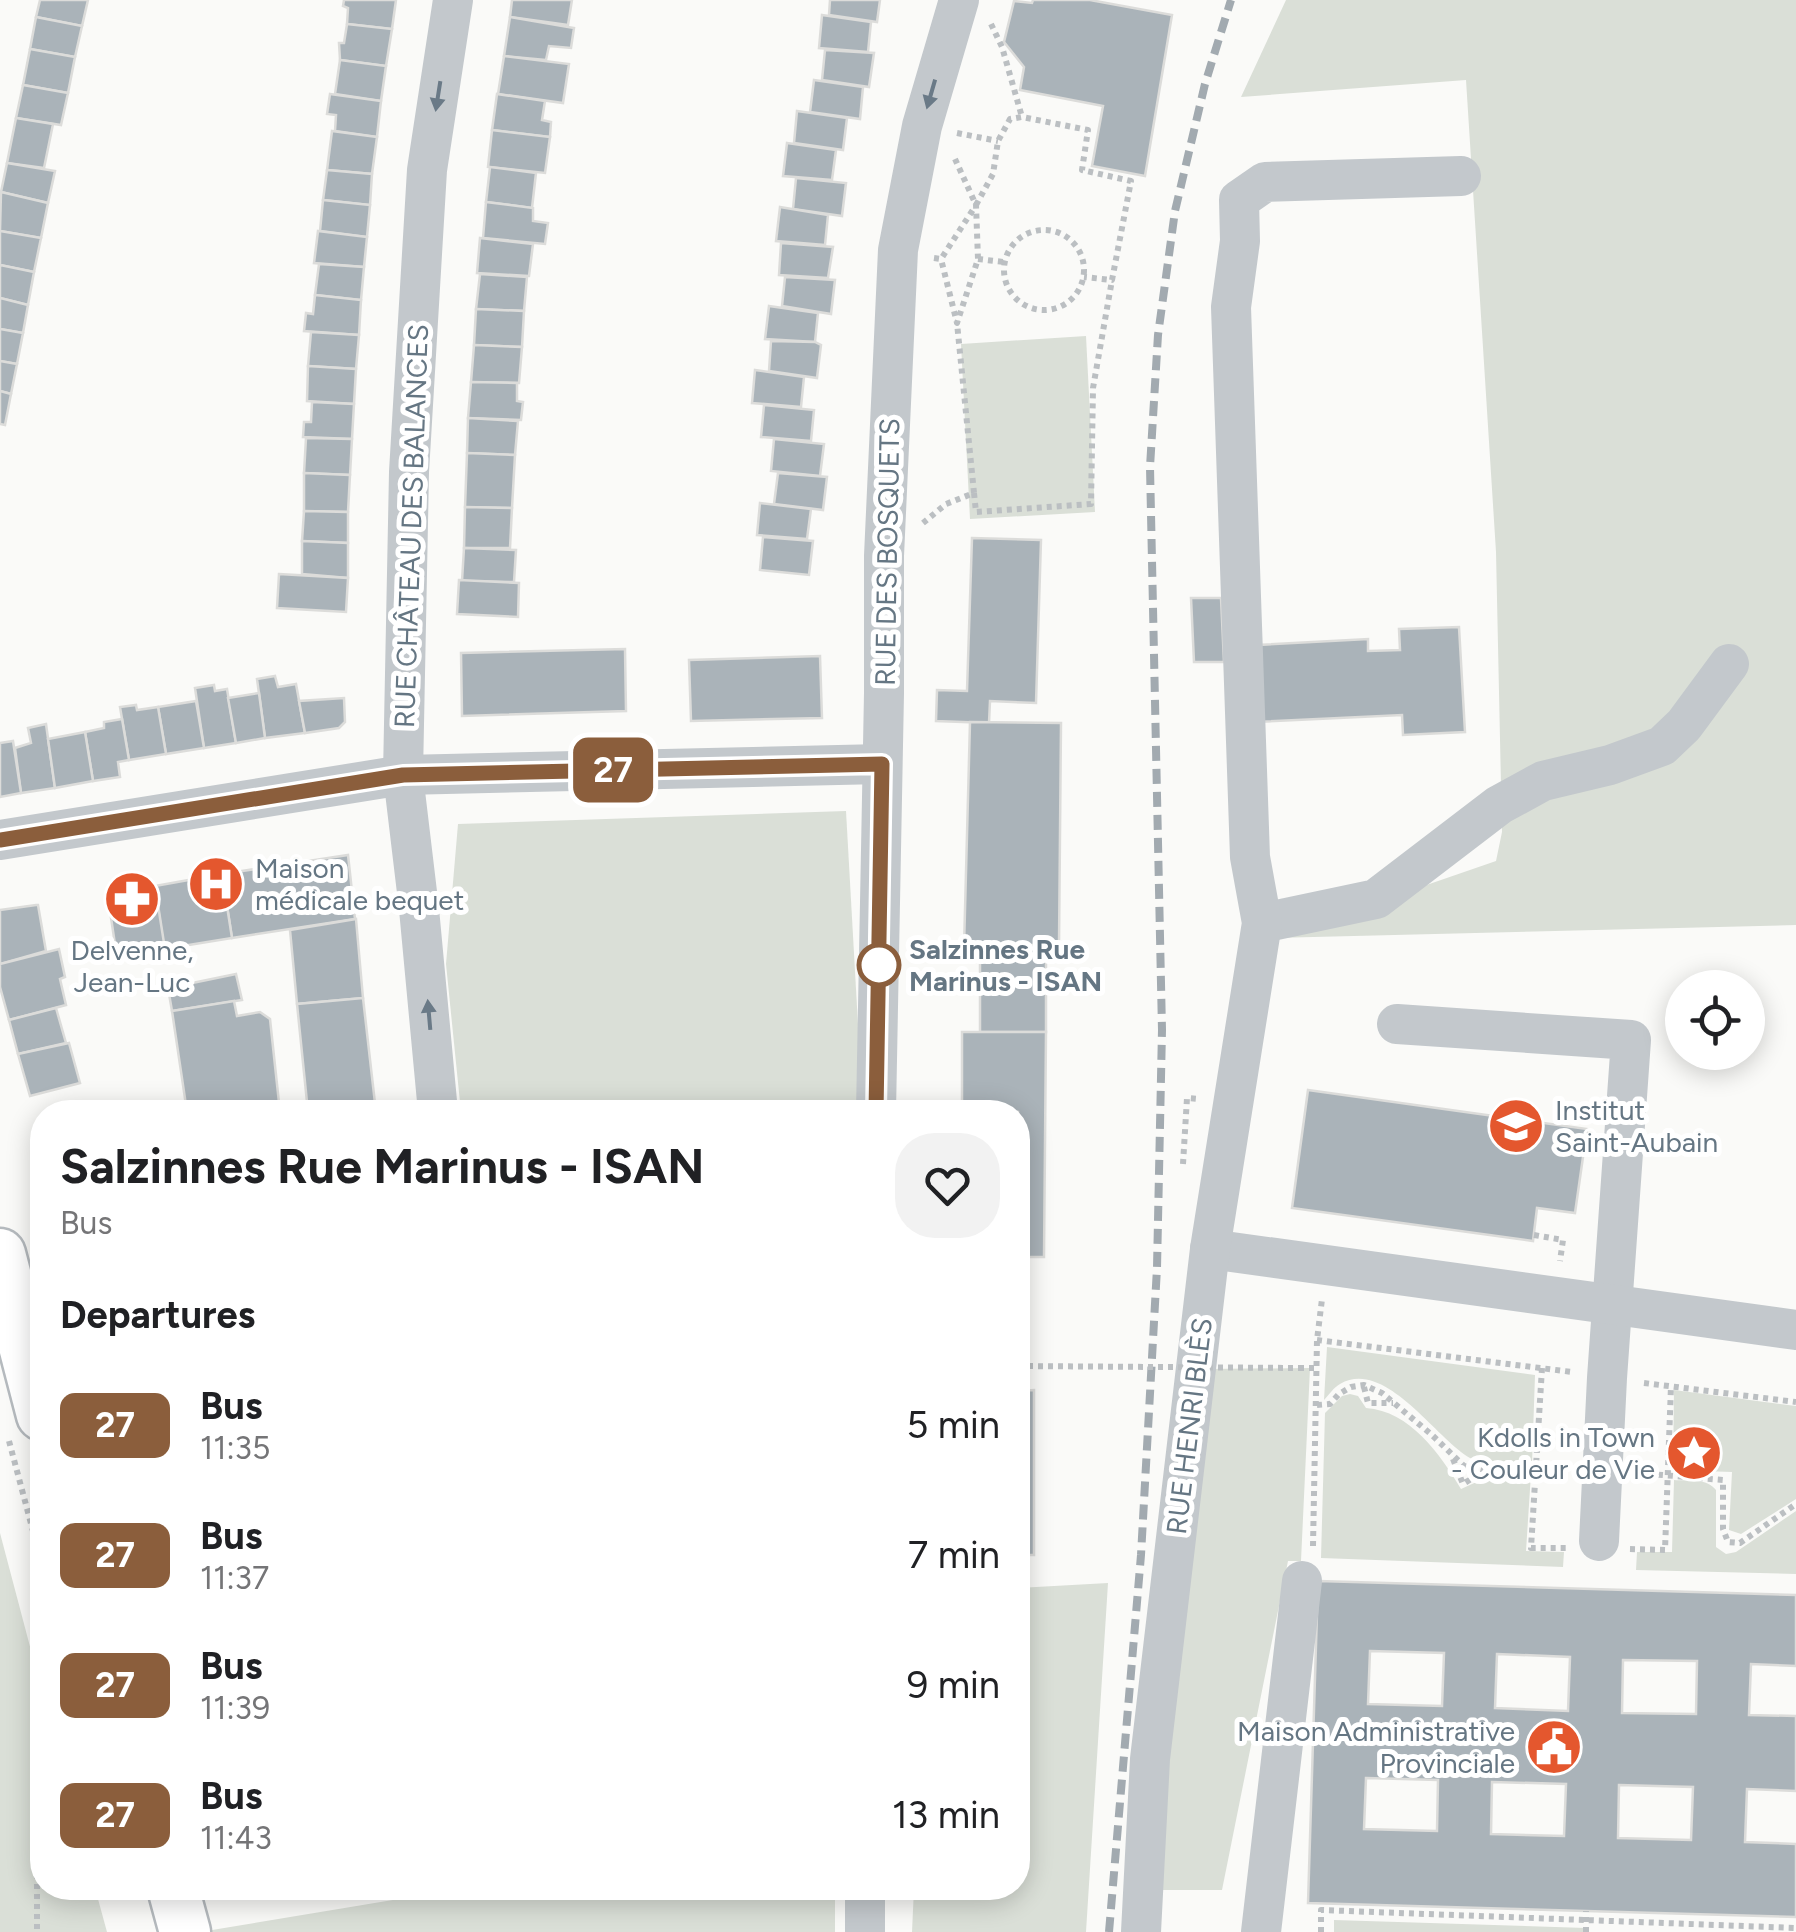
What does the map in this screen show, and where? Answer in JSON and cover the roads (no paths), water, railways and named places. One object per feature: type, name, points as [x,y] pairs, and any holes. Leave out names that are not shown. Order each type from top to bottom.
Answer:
[{"type":"main road","points":[[0,1254],[26,1428]]},
{"type":"main road","points":[[176,1900],[185,1932]]},
{"type":"street","name":"RUE CHÂTEAU DES BALANCES","points":[[437,1100],[403,775],[409,472],[426,170],[453,0]]},
{"type":"street","name":"RUE DES BOSQUETS","points":[[876,1100],[884,556],[898,250],[922,126],[973,8]]},
{"type":"street","name":"RUE HENRI BLÈS","points":[[1142,1932],[1150,1759],[1210,1249],[1262,923],[1250,857],[1230,307],[1240,241],[1239,200],[1265,182],[1461,176]]},
{"type":"street","points":[[1262,923],[1376,899],[1499,805],[1543,780],[1610,766],[1662,746],[1684,725],[1729,664]]},
{"type":"street","points":[[0,840],[403,775],[882,764]]},
{"type":"street","points":[[1397,1024],[1632,1040],[1606,1378],[1603,1473],[1618,1545]]},
{"type":"street","points":[[1210,1249],[1796,1330]]},
{"type":"street","points":[[1262,1932],[1308,1567]]},
{"type":"street","points":[[865,1932],[866,1900]]},
{"type":"railway","points":[[1109,1932],[1141,1555],[1157,1268],[1162,1030],[1150,467],[1158,335],[1175,211],[1205,84],[1231,0]]},
{"type":"place","name":"Maison médicale bequet","points":[[216,884]]},
{"type":"place","name":"Delvenne, Jean-Luc","points":[[132,899]]},
{"type":"place","name":"Salzinnes Rue Marinus - ISAN","points":[[879,965]]},
{"type":"place","name":"Institut Saint-Aubain","points":[[1516,1126]]},
{"type":"place","name":"Kdolls in Town - Couleur de Vie","points":[[1694,1453]]},
{"type":"place","name":"Maison Administrative Provinciale","points":[[1554,1747]]}]
